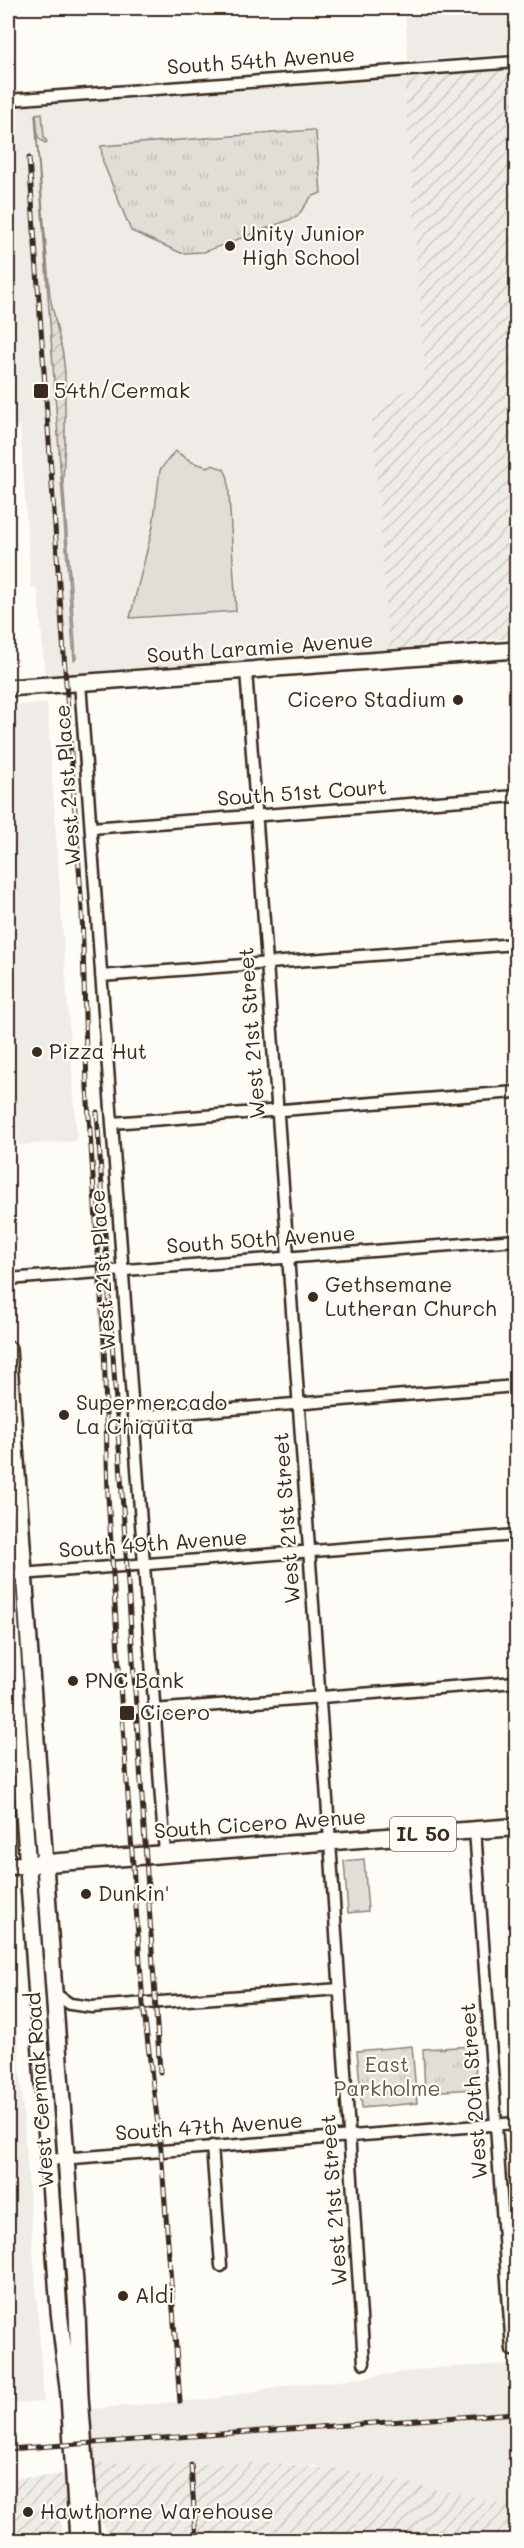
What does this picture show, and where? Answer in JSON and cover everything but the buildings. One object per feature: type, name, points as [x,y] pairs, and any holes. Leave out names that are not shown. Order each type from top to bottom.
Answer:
[{"type":"main road","name":"South Laramie Avenue","points":[[8,688],[516,650]]},
{"type":"main road","name":"West Cermak Road","points":[[8,1348],[91,2541]]},
{"type":"main road","name":"West Cermak Road","points":[[8,1584],[59,2311],[70,2408],[78,2541]]},
{"type":"main road","name":"South Cicero Avenue","points":[[8,1866],[516,1827]]},
{"type":"street","name":"South 54th Avenue","points":[[8,99],[516,62]]},
{"type":"street","name":"West 21st Street","points":[[246,670],[330,1841],[364,2363]]},
{"type":"street","name":"West 21st Place","points":[[80,682],[165,1854]]},
{"type":"street","name":"South 51st Court","points":[[91,828],[516,796]]},
{"type":"street","points":[[101,976],[516,944]]},
{"type":"street","points":[[112,1123],[516,1092]]},
{"type":"street","name":"South 50th Avenue","points":[[8,1279],[516,1240]]},
{"type":"street","points":[[133,1416],[516,1386]]},
{"type":"street","name":"South 49th Avenue","points":[[8,1575],[516,1535]]},
{"type":"street","points":[[153,1710],[516,1682]]},
{"type":"street","name":"West 20th Street","points":[[475,1830],[512,2350]]},
{"type":"street","points":[[54,1993],[70,2004],[92,2007],[339,1989]]},
{"type":"street","name":"South 47th Avenue","points":[[48,2160],[516,2123]]},
{"type":"street","points":[[212,2146],[221,2266]]},
{"type":"shaded area","points":[[405,8],[516,8],[516,53],[408,61]]},
{"type":"shaded area","points":[[516,68],[516,638],[389,649],[372,420],[393,398],[425,378],[404,77]]},
{"type":"shaded area","name":"Unity Junior High School","points":[[404,77],[425,379],[393,398],[372,420],[389,649],[45,675],[38,591],[31,586],[20,426],[8,426],[8,106]]},
{"type":"shaded area","points":[[47,703],[77,1141],[18,1145],[8,1005],[8,706]]},
{"type":"shaded area","points":[[8,1900],[44,2402],[8,2404]]},
{"type":"shaded area","points":[[516,2364],[516,2506],[315,2466],[266,2462],[180,2465],[93,2462],[91,2409],[212,2399],[292,2384],[332,2382],[434,2368]]},
{"type":"shaded area","points":[[93,2462],[180,2465],[266,2462],[345,2470],[516,2506],[516,2540],[111,2540],[94,2506],[88,2466],[93,2465]]},
{"type":"shaded area","name":"Hawthorne Warehouse","points":[[70,2467],[72,2499],[61,2514],[63,2540],[8,2540],[8,2479],[65,2474],[65,2468]]},
{"type":"green space","points":[[42,113],[44,137],[47,142],[45,143],[38,137],[36,114]]},
{"type":"green space","points":[[35,114],[50,297],[63,354],[65,374],[63,480],[76,659],[74,660]]},
{"type":"green space","points":[[313,130],[316,133],[321,193],[311,197],[297,217],[204,252],[181,253],[131,231],[103,162],[101,146]]},
{"type":"green space","points":[[175,451],[192,462],[224,469],[228,478],[236,611],[130,618],[153,526],[160,470]]},
{"type":"green space","points":[[364,1859],[368,1911],[348,1913],[344,1861]]},
{"type":"green space","name":"East Parkholme","points":[[412,2046],[417,2103],[362,2108],[357,2051]]},
{"type":"green space","name":"East Parkholme","points":[[474,2046],[477,2089],[425,2092],[423,2049]]},
{"type":"railway","points":[[29,158],[82,910],[87,1087],[104,1341],[108,1496],[121,1699],[143,2004],[161,2150],[180,2402]]},
{"type":"railway","points":[[97,1112],[160,2072]]},
{"type":"railway","points":[[8,2449],[516,2413]]},
{"type":"railway","points":[[191,2465],[196,2540]]},
{"type":"place","name":"Unity Junior High School","points":[[230,246]]},
{"type":"place","name":"54th/Cermak","points":[[41,391]]},
{"type":"place","name":"Cicero Stadium","points":[[458,700]]},
{"type":"place","name":"Pizza Hut","points":[[37,1052]]},
{"type":"place","name":"Gethsemane Lutheran Church","points":[[313,1297]]},
{"type":"place","name":"Supermercado La Chiquita","points":[[64,1415]]},
{"type":"place","name":"PNC Bank","points":[[73,1681]]},
{"type":"place","name":"Cicero","points":[[127,1713]]},
{"type":"place","name":"Dunkin'","points":[[86,1894]]},
{"type":"place","name":"Aldi","points":[[123,2296]]},
{"type":"place","name":"Hawthorne Warehouse","points":[[28,2512]]}]
